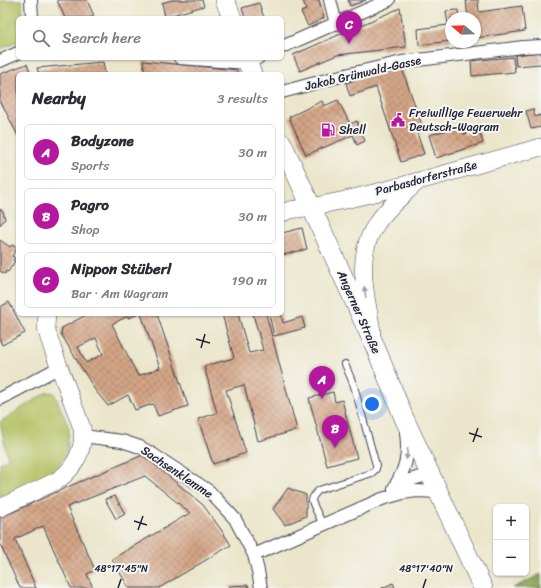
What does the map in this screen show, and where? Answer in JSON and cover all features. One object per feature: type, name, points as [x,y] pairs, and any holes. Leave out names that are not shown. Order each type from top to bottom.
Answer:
[{"type":"main road","points":[[225,0],[231,16]]},
{"type":"main road","name":"Angerner Straße","points":[[284,147],[374,344],[404,418],[430,474]]},
{"type":"main road","name":"Parbasdorferstraße","points":[[284,212],[345,200],[541,147]]},
{"type":"main road","points":[[374,344],[363,273],[365,250],[372,231],[377,223],[417,181]]},
{"type":"main road","points":[[0,508],[58,480],[65,475],[72,468],[78,458],[82,446],[83,436],[79,418],[47,332],[46,326],[48,316]]},
{"type":"main road","points":[[430,474],[483,588]]},
{"type":"street","points":[[31,0],[32,16]]},
{"type":"street","points":[[330,0],[336,24]]},
{"type":"street","points":[[284,46],[389,0]]},
{"type":"street","name":"Jakob Grünwald-Gasse","points":[[284,91],[402,62],[541,46]]},
{"type":"street","points":[[0,61],[16,54]]},
{"type":"street","points":[[208,60],[251,63]]},
{"type":"street","points":[[0,399],[60,367]]},
{"type":"street","points":[[394,488],[402,474],[407,458],[408,445],[404,418]]},
{"type":"street","name":"Sachsenklemme","points":[[83,436],[122,441],[140,447],[210,491],[235,519],[254,555],[261,588]]},
{"type":"street","points":[[382,499],[394,488],[410,480],[430,474]]},
{"type":"street","points":[[254,555],[382,499],[403,492],[438,492]]},
{"type":"lane","points":[[323,525],[312,501],[314,495],[319,490],[372,473],[376,469],[354,386],[345,364]]},
{"type":"green space","points":[[1,0],[22,0],[22,16],[16,16],[16,43],[0,49]]},
{"type":"green space","points":[[47,392],[54,393],[69,428],[67,452],[58,466],[46,476],[0,497],[0,463],[8,459],[0,422]]},
{"type":"green space","points":[[541,574],[541,588],[513,588]]},
{"type":"building","points":[[57,0],[87,0],[94,16],[64,16]]},
{"type":"building","points":[[172,0],[202,0],[204,6],[165,16],[162,3]]},
{"type":"building","points":[[303,0],[319,0],[324,18],[308,26],[301,12],[306,10]]},
{"type":"building","points":[[348,0],[366,0],[350,6]]},
{"type":"building","points":[[466,0],[478,0],[479,12],[467,12]]},
{"type":"building","points":[[259,3],[264,16],[244,16],[242,8]]},
{"type":"building","points":[[522,6],[525,31],[481,37],[481,12],[479,12]]},
{"type":"building","points":[[400,8],[406,47],[337,55],[300,71],[293,55]]},
{"type":"building","points":[[458,10],[458,12],[446,12]]},
{"type":"building","points":[[445,25],[445,42],[419,45],[418,29]]},
{"type":"building","points":[[541,52],[541,64],[516,66],[515,55]]},
{"type":"building","points":[[513,57],[515,72],[472,76],[471,61]]},
{"type":"building","points":[[143,61],[237,70],[238,72],[145,72]]},
{"type":"building","points":[[103,62],[105,72],[38,72],[37,68]]},
{"type":"building","points":[[27,64],[30,72],[16,72],[16,132],[2,104],[0,104],[0,74]]},
{"type":"building","points":[[402,69],[422,125],[415,127],[424,154],[401,162],[376,87],[350,96],[346,83],[379,72]]},
{"type":"building","name":"Shell","points":[[338,100],[350,124],[357,121],[365,141],[357,145],[353,135],[306,155],[289,117],[322,101],[324,106]]},
{"type":"building","points":[[533,109],[535,117],[541,115],[541,127],[531,129],[526,111]]},
{"type":"building","points":[[462,126],[464,134],[479,130],[483,143],[436,158],[429,135]]},
{"type":"building","points":[[0,209],[3,211],[5,219],[0,225]]},
{"type":"building","points":[[302,228],[307,249],[284,255],[284,232]]},
{"type":"building","points":[[0,240],[10,247],[12,245],[16,247],[16,250],[12,256],[15,258],[13,260],[15,261],[8,272],[6,271],[5,274],[0,271]]},
{"type":"building","points":[[9,302],[25,333],[2,345],[0,340],[0,307]]},
{"type":"building","points":[[84,316],[128,316],[112,324],[138,376],[160,368],[142,316],[158,316],[188,406],[158,416],[153,404],[135,410],[128,395],[108,406],[95,390],[61,334],[62,328]],"holes":[[[96,338],[103,354],[86,363],[78,347]]]},
{"type":"building","points":[[223,316],[239,316],[249,353],[263,350],[254,316],[267,316],[297,430],[258,441],[244,385],[226,390],[246,453],[213,464],[198,419],[217,413],[204,366],[234,358]]},
{"type":"building","points":[[269,316],[281,316],[283,323],[302,317],[305,328],[274,336]]},
{"type":"building","points":[[333,392],[335,402],[342,400],[357,458],[327,466],[309,398]]},
{"type":"building","points":[[143,455],[203,505],[231,545],[159,588],[129,588],[112,559],[190,513],[145,476],[67,507],[95,570],[87,574],[93,588],[71,588],[43,526],[15,539],[36,588],[20,588],[0,544],[0,518]]},
{"type":"building","points":[[288,488],[306,495],[306,516],[285,525],[273,509]]},
{"type":"building","points":[[115,496],[125,514],[116,519],[105,499]]},
{"type":"building","points":[[393,583],[395,588],[382,588]]},
{"type":"building","points":[[248,585],[249,588],[230,588],[229,586]]},
{"type":"place","name":"Nippon Stüberl","points":[[349,44]]},
{"type":"place","name":"Freiwillige Feuerwehr Deutsch-Wagram","points":[[398,120]]},
{"type":"place","name":"Shell","points":[[328,130]]},
{"type":"place","name":"Bodyzone","points":[[322,399]]},
{"type":"place","name":"Pagro","points":[[335,448]]}]
